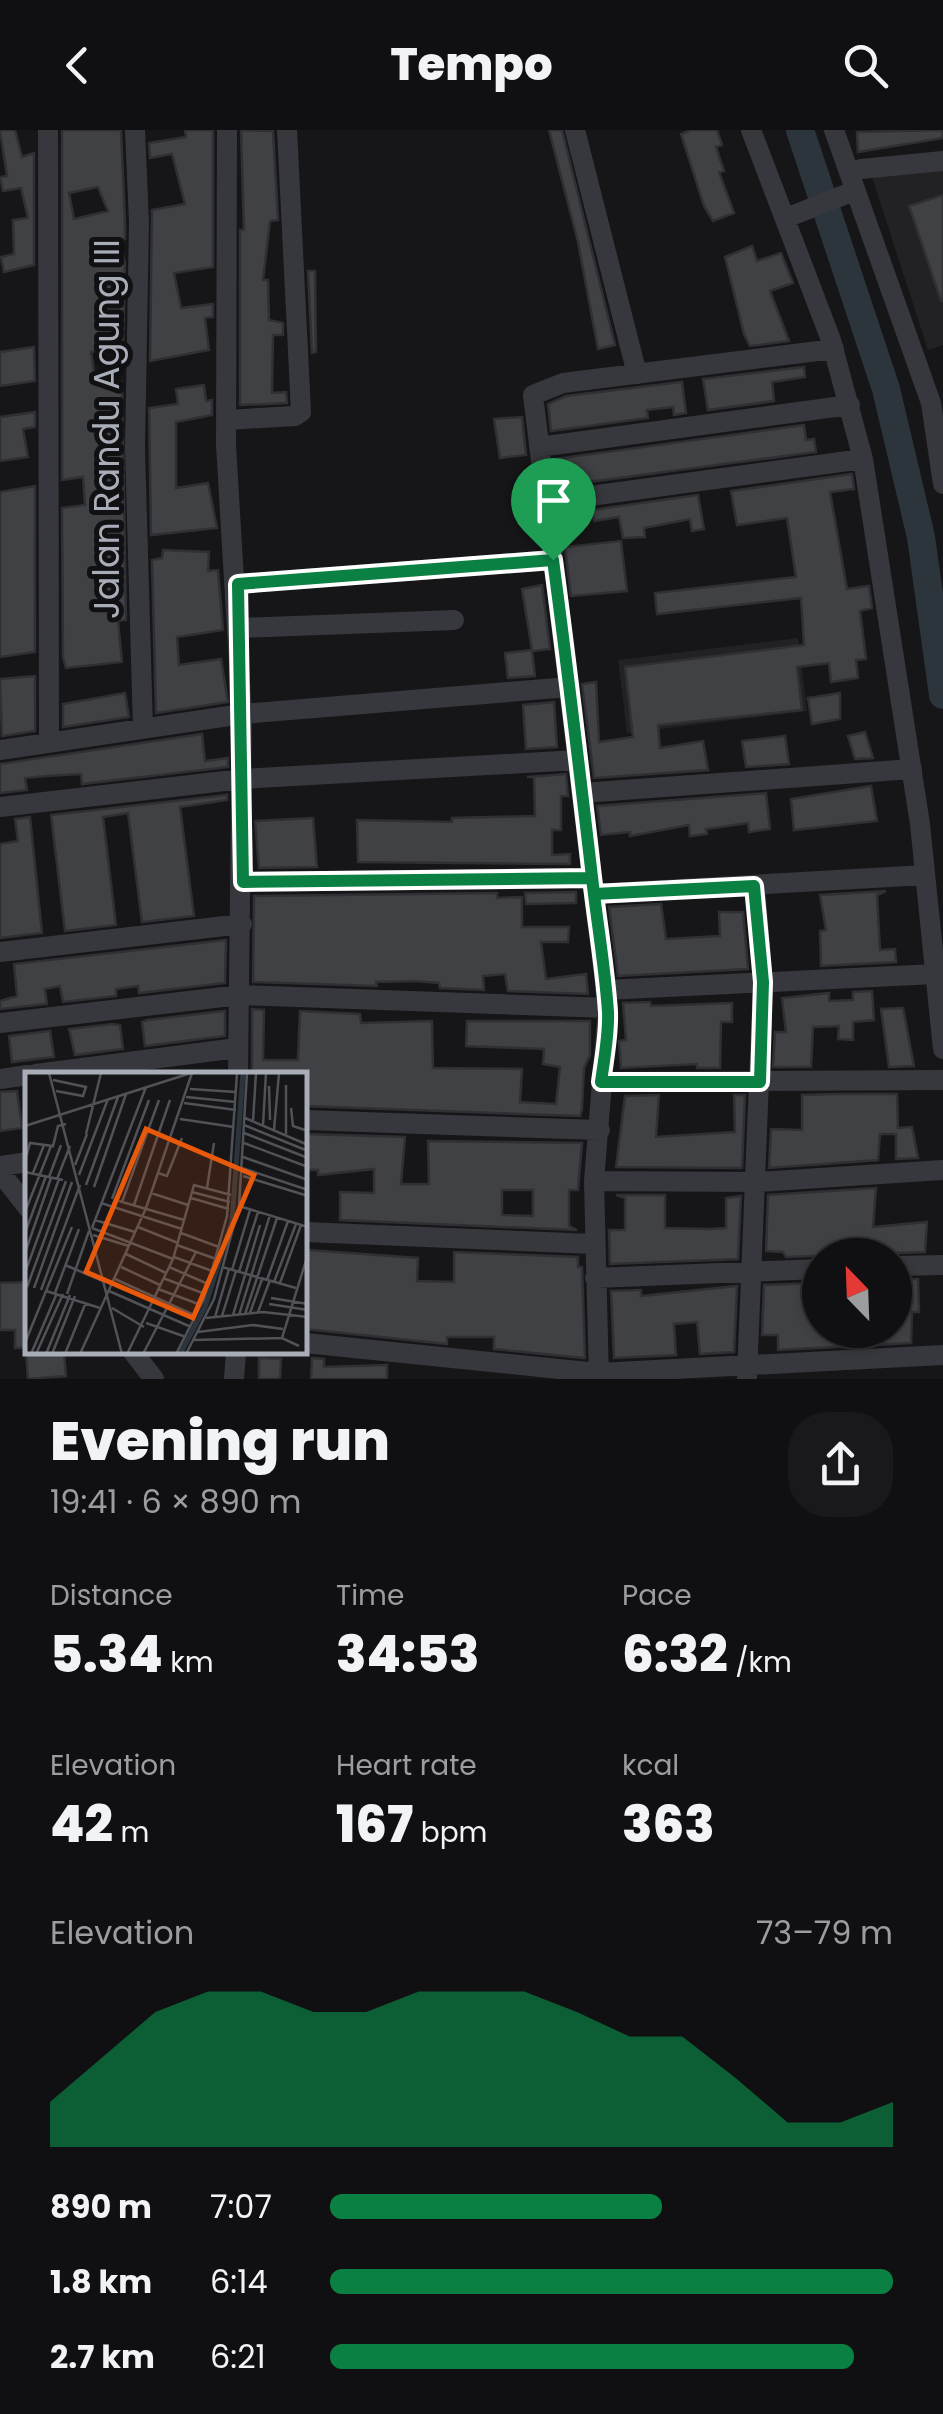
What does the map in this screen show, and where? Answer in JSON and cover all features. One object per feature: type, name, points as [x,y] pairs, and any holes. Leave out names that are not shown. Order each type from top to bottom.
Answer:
[{"type":"street","points":[[48,130],[49,744]]},
{"type":"street","name":"Jalan Randu Agung III","points":[[135,130],[140,222],[135,430],[143,728]]},
{"type":"street","points":[[227,130],[226,420],[238,584],[242,714],[238,1072]]},
{"type":"street","points":[[226,420],[294,416],[301,412],[287,130]]},
{"type":"street","points":[[575,130],[637,374]]},
{"type":"street","points":[[740,130],[816,332],[833,345]]},
{"type":"street","points":[[752,130],[791,216],[833,345],[863,459],[912,769],[943,1049]]},
{"type":"street","points":[[834,130],[850,193],[937,402],[943,484]]},
{"type":"street","points":[[847,130],[892,256],[888,282]]},
{"type":"street","points":[[861,170],[943,161]]},
{"type":"street","points":[[791,216],[850,193]]},
{"type":"street","points":[[598,1376],[594,1181],[606,999],[533,395],[563,384],[833,345]]},
{"type":"street","points":[[539,447],[850,405]]},
{"type":"street","points":[[546,502],[863,459]]},
{"type":"street","points":[[238,584],[553,560]]},
{"type":"street","points":[[240,628],[454,620]]},
{"type":"street","points":[[0,750],[242,714],[568,687]]},
{"type":"street","points":[[0,807],[242,779],[578,760]]},
{"type":"street","points":[[582,794],[912,769]]},
{"type":"street","points":[[243,882],[754,886],[925,875]]},
{"type":"street","points":[[747,1373],[758,1182],[763,982],[754,886]]},
{"type":"street","points":[[0,952],[242,924]]},
{"type":"street","points":[[0,1023],[240,996],[606,999],[763,982],[935,974]]},
{"type":"street","points":[[51,1072],[237,1048]]},
{"type":"street","points":[[0,1079],[25,1075]]},
{"type":"street","points":[[601,1082],[943,1080]]},
{"type":"street","points":[[308,1120],[600,1130]]},
{"type":"street","points":[[25,1163],[0,1169],[25,1204]]},
{"type":"street","points":[[594,1181],[758,1182],[943,1170]]},
{"type":"street","points":[[308,1232],[594,1244]]},
{"type":"street","points":[[912,1265],[943,1264]]},
{"type":"street","points":[[594,1278],[802,1270]]},
{"type":"street","points":[[308,1343],[598,1376],[747,1373],[943,1355]]},
{"type":"street","points":[[135,1354],[154,1379]]},
{"type":"street","points":[[234,1379],[236,1354]]},
{"type":"shaded area","points":[[943,165],[943,345],[928,350],[870,171]]},
{"type":"shaded area","points":[[798,638],[807,711],[627,733],[618,660]]},
{"type":"building","points":[[0,130],[15,130],[22,157],[34,153],[34,265],[4,272],[1,257],[14,254],[13,220],[28,218],[21,188],[3,191],[0,177],[7,176]]},
{"type":"building","points":[[62,130],[121,130],[125,222],[125,239],[119,241],[125,263],[123,347],[91,352],[96,385],[122,382],[126,620],[118,621],[122,662],[66,668],[62,508],[85,505],[83,477],[62,480]],"holes":[[[98,187],[108,211],[74,219],[69,193]]]},
{"type":"building","points":[[185,130],[213,130],[213,267],[174,273],[181,308],[213,304],[213,317],[205,318],[209,350],[150,361],[152,210],[185,204],[172,154],[150,158],[149,143],[186,137]]},
{"type":"building","points":[[241,130],[273,131],[278,220],[270,221],[263,280],[268,280],[269,320],[283,323],[283,335],[273,335],[272,393],[286,392],[287,403],[240,405],[240,230],[244,230]]},
{"type":"building","points":[[549,130],[562,130],[615,345],[598,349],[578,242]]},
{"type":"building","points":[[717,130],[722,145],[716,147],[724,171],[719,172],[734,213],[713,221],[704,206],[681,134]]},
{"type":"building","points":[[943,130],[943,138],[858,152],[857,132]]},
{"type":"building","points":[[943,195],[943,301],[941,301],[909,206]]},
{"type":"building","points":[[752,246],[757,261],[781,253],[793,283],[770,291],[789,341],[750,346],[744,334],[725,257]]},
{"type":"building","points":[[308,271],[315,271],[316,352],[312,353]]},
{"type":"building","points":[[34,347],[35,381],[0,386],[0,352]]},
{"type":"building","points":[[804,367],[805,377],[772,382],[774,401],[708,410],[703,379]]},
{"type":"building","points":[[682,382],[686,413],[674,415],[673,407],[647,410],[648,418],[551,431],[548,404],[566,396]]},
{"type":"building","points":[[204,385],[206,401],[212,400],[212,415],[176,422],[176,488],[208,483],[217,528],[151,535],[149,408],[178,404],[176,389]]},
{"type":"building","points":[[35,412],[35,427],[23,429],[28,457],[0,461],[0,417]]},
{"type":"building","points":[[522,417],[526,455],[500,458],[494,419]]},
{"type":"building","points":[[804,425],[806,440],[814,439],[816,452],[558,486],[555,459]]},
{"type":"building","points":[[852,474],[854,489],[830,492],[847,589],[869,586],[872,608],[860,611],[866,659],[856,660],[858,678],[831,682],[829,663],[797,667],[802,710],[658,725],[660,748],[703,741],[708,770],[594,778],[582,684],[596,682],[599,742],[633,737],[625,667],[804,645],[801,598],[657,614],[655,593],[796,577],[787,518],[737,525],[731,491]]},
{"type":"building","points":[[35,486],[35,652],[0,657],[0,492]]},
{"type":"building","points":[[698,495],[704,529],[692,531],[690,519],[644,528],[645,537],[623,538],[619,517],[594,521],[592,510]]},
{"type":"building","points":[[621,541],[627,591],[571,596],[565,547]]},
{"type":"building","points":[[163,550],[209,552],[208,571],[218,570],[223,630],[177,637],[179,665],[221,659],[228,702],[156,713],[152,560],[162,558]]},
{"type":"building","points":[[542,585],[550,649],[532,651],[535,676],[508,678],[505,653],[532,650],[522,589]]},
{"type":"building","points":[[35,676],[35,731],[2,736],[0,679]]},
{"type":"building","points":[[125,693],[129,717],[63,727],[63,704]]},
{"type":"building","points":[[840,693],[840,719],[812,724],[808,698]]},
{"type":"building","points":[[554,702],[557,747],[526,749],[523,705]]},
{"type":"building","points":[[865,732],[873,758],[855,759],[848,736]]},
{"type":"building","points":[[202,734],[205,761],[228,758],[228,767],[82,784],[81,774],[25,778],[27,790],[0,793],[0,764]]},
{"type":"building","points":[[785,736],[789,764],[746,767],[742,741]]},
{"type":"building","points":[[566,774],[568,796],[561,796],[561,830],[552,830],[552,855],[570,854],[570,864],[358,862],[357,820],[452,822],[452,818],[535,816],[534,777],[527,777]]},
{"type":"building","points":[[871,786],[877,821],[794,830],[791,799]]},
{"type":"building","points":[[766,793],[770,829],[749,832],[748,823],[706,829],[707,834],[690,836],[689,825],[630,836],[630,832],[601,835],[597,806]]},
{"type":"building","points":[[227,795],[227,800],[180,807],[194,916],[142,922],[128,813],[103,817],[116,925],[65,931],[51,815]]},
{"type":"building","points":[[30,817],[42,933],[0,938],[0,844],[18,841],[15,819]]},
{"type":"building","points":[[313,818],[317,867],[259,868],[255,821]]},
{"type":"building","points":[[886,891],[877,895],[880,950],[895,949],[896,962],[821,966],[820,931],[826,930],[820,895]]},
{"type":"building","points":[[576,892],[576,903],[526,904],[525,893]]},
{"type":"building","points":[[497,893],[497,898],[522,897],[522,927],[569,927],[568,942],[541,942],[546,979],[586,974],[588,994],[508,991],[505,974],[483,976],[484,990],[440,988],[439,983],[415,981],[376,982],[377,986],[253,982],[254,896]]},
{"type":"building","points":[[661,904],[666,939],[720,936],[719,912],[743,912],[748,969],[618,976],[609,907]]},
{"type":"building","points":[[226,940],[225,983],[139,993],[138,986],[116,989],[116,996],[63,1002],[60,986],[45,989],[47,1004],[0,1009],[0,1001],[17,996],[14,964]]},
{"type":"building","points":[[872,991],[874,1020],[853,1022],[853,1040],[838,1039],[839,1026],[813,1027],[811,1067],[773,1067],[775,1032],[786,1032],[782,998],[829,993],[829,1001],[853,1000],[853,992]]},
{"type":"building","points":[[650,1002],[651,1006],[732,1003],[732,1022],[721,1022],[720,1068],[697,1068],[697,1064],[621,1068],[619,1041],[626,1040],[623,1003]]},
{"type":"building","points":[[903,1008],[914,1066],[889,1067],[881,1009]]},
{"type":"building","points":[[252,1009],[264,1010],[263,1060],[298,1060],[300,1011],[360,1014],[361,1023],[432,1021],[433,1068],[522,1069],[520,1102],[556,1104],[560,1067],[543,1064],[544,1049],[466,1046],[467,1021],[590,1021],[590,1055],[584,1068],[580,1116],[308,1106],[308,1072],[252,1072]]},
{"type":"building","points":[[225,1011],[225,1036],[145,1046],[142,1022]]},
{"type":"building","points":[[120,1025],[123,1049],[75,1055],[69,1029]]},
{"type":"building","points":[[50,1031],[54,1057],[12,1062],[9,1036]]},
{"type":"building","points":[[17,1091],[22,1128],[0,1131],[0,1092]]},
{"type":"building","points":[[897,1094],[898,1128],[912,1127],[918,1158],[896,1159],[896,1134],[880,1134],[878,1160],[769,1168],[771,1129],[802,1130],[802,1095]]},
{"type":"building","points":[[659,1095],[656,1137],[735,1132],[734,1095],[745,1095],[742,1168],[616,1167],[625,1096]]},
{"type":"building","points":[[308,1134],[405,1137],[401,1184],[429,1184],[428,1141],[582,1143],[578,1190],[569,1190],[569,1226],[577,1230],[340,1220],[340,1192],[374,1193],[374,1169],[318,1175],[318,1170],[308,1170]],"holes":[[[502,1190],[533,1190],[533,1216],[502,1215]]]},
{"type":"building","points":[[876,1188],[873,1227],[927,1222],[925,1252],[912,1252],[912,1238],[802,1238],[802,1256],[766,1251],[768,1195]]},
{"type":"building","points":[[616,1195],[665,1195],[665,1228],[709,1229],[726,1228],[726,1198],[741,1196],[738,1259],[610,1264],[609,1230],[625,1230],[625,1198]]},
{"type":"building","points":[[308,1250],[418,1258],[417,1281],[454,1282],[454,1252],[578,1257],[578,1267],[582,1267],[585,1358],[494,1349],[494,1337],[447,1337],[447,1344],[308,1329]]},
{"type":"building","points":[[912,1279],[918,1279],[919,1312],[912,1312]]},
{"type":"building","points":[[25,1282],[25,1348],[15,1348],[15,1330],[0,1330],[0,1283]]},
{"type":"building","points":[[802,1284],[802,1348],[816,1348],[778,1350],[778,1335],[762,1335],[764,1285]]},
{"type":"building","points":[[737,1286],[734,1352],[700,1354],[697,1322],[674,1324],[676,1355],[614,1358],[611,1291],[641,1290],[641,1296]]},
{"type":"building","points":[[26,1354],[64,1354],[66,1376],[28,1379]]},
{"type":"building","points":[[259,1358],[281,1359],[280,1379],[259,1379]]},
{"type":"building","points":[[312,1358],[324,1359],[324,1367],[387,1365],[387,1379],[311,1379]]},
{"type":"waterway","points":[[800,130],[886,389],[921,537],[943,695]]},
{"type":"route","points":[[553,560],[238,584],[243,882],[592,878],[594,894],[604,990],[608,1008],[601,1082],[760,1082],[763,982],[754,886],[594,894],[553,560]]}]
